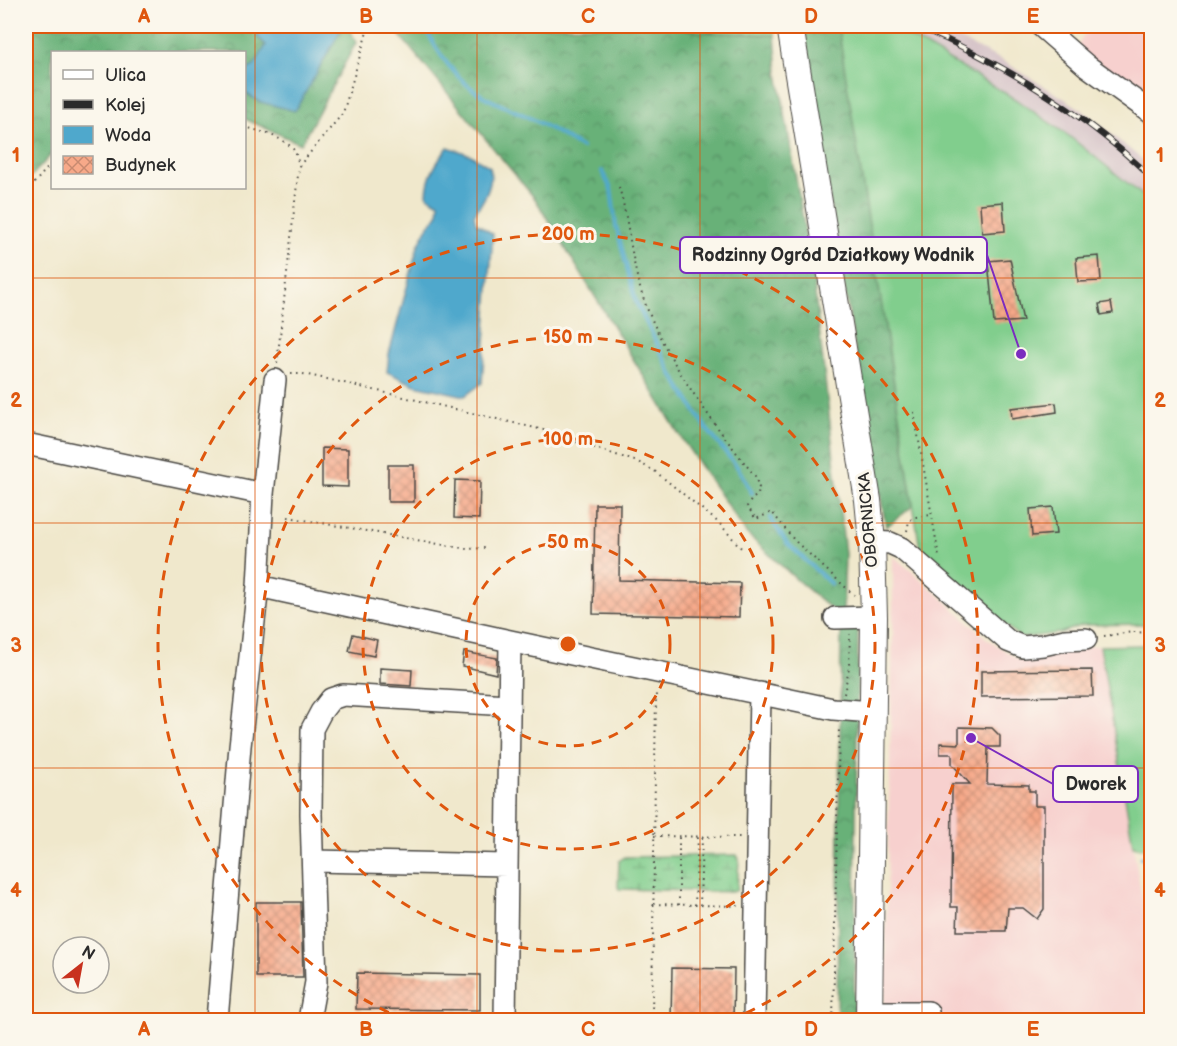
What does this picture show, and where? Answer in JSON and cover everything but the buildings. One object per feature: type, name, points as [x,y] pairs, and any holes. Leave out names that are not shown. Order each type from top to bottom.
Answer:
[{"type":"main road","name":"OBORNICKA","points":[[790,26],[868,500],[872,542],[853,618],[873,712],[869,1016]]},
{"type":"street","points":[[1041,26],[1087,66],[1152,113]]},
{"type":"street","points":[[217,1020],[240,746],[258,586],[263,494],[275,380]]},
{"type":"street","points":[[26,444],[263,494]]},
{"type":"street","points":[[872,542],[890,543],[901,548],[1008,641],[1023,647],[1086,639]]},
{"type":"street","points":[[258,586],[842,710],[873,712]]},
{"type":"street","points":[[505,1020],[510,641]]},
{"type":"street","points":[[754,1020],[760,693]]},
{"type":"street","points":[[309,1020],[316,982],[311,814],[312,729],[321,712],[331,699],[343,695],[508,705]]},
{"type":"street","points":[[313,861],[507,865]]},
{"type":"street","points":[[869,1016],[928,1012]]},
{"type":"path","points":[[299,166],[343,113],[367,32],[364,26]]},
{"type":"path","points":[[246,127],[282,140],[295,151],[299,166],[275,380]]},
{"type":"path","points":[[26,192],[51,164]]},
{"type":"path","points":[[619,187],[629,224],[638,280],[645,303],[658,332],[697,399],[755,476],[759,488],[758,495],[747,506],[751,513],[756,519],[772,512],[794,540],[854,595]]},
{"type":"path","points":[[275,380],[288,374],[303,374],[327,379],[548,431],[638,462],[656,472],[718,523],[743,550]]},
{"type":"path","points":[[914,412],[939,564]]},
{"type":"path","points":[[901,548],[909,521],[932,515]]},
{"type":"path","points":[[288,517],[467,549],[485,548]]},
{"type":"path","points":[[833,1020],[837,730],[849,667],[853,618]]},
{"type":"path","points":[[1086,639],[1133,632],[1152,633]]},
{"type":"path","points":[[652,1020],[656,687]]},
{"type":"path","points":[[654,836],[758,837]]},
{"type":"path","points":[[679,905],[680,836]]},
{"type":"path","points":[[695,905],[698,837]]},
{"type":"path","points":[[700,905],[702,837]]},
{"type":"path","points":[[653,903],[756,906]]},
{"type":"shaded area","points":[[878,26],[931,26],[1000,59],[1081,109],[1151,167],[1151,202],[1069,136],[1015,99],[910,37]]},
{"type":"shaded area","points":[[1089,26],[1151,26],[1151,99],[1133,92],[1076,49]]},
{"type":"shaded area","points":[[893,556],[986,638],[1016,658],[1028,661],[1088,646],[1100,646],[1151,953],[1152,1017],[1106,1017],[1087,1020],[884,1020]]},
{"type":"green space","points":[[26,26],[349,26],[356,43],[301,144],[246,119],[246,51],[51,51],[51,155],[26,182]]},
{"type":"green space","points":[[392,26],[670,26],[700,32],[775,35],[778,73],[814,284],[845,554],[843,614],[834,611],[798,581],[746,533],[682,439],[536,200]]},
{"type":"green space","points":[[670,26],[773,26],[775,35],[700,32]]},
{"type":"green space","points":[[804,26],[838,26],[913,506],[886,527],[833,222]]},
{"type":"green space","points":[[838,26],[878,26],[910,37],[1015,99],[1069,136],[1151,202],[1151,624],[1083,625],[1060,633],[1021,638],[921,555]]},
{"type":"green space","points":[[841,624],[858,624],[854,1020],[837,1020]]},
{"type":"green space","points":[[1100,646],[1152,646],[1152,846],[1141,848],[1133,846]]},
{"type":"green space","points":[[737,855],[739,859],[737,890],[733,892],[619,889],[618,887],[619,861],[625,857]]},
{"type":"water","points":[[263,26],[341,26],[342,28],[295,111],[260,102],[246,94],[248,69],[254,66],[266,45],[257,37]]},
{"type":"water","points":[[448,147],[471,155],[490,167],[491,174],[487,192],[474,215],[476,223],[493,234],[482,383],[465,396],[415,385],[387,372],[389,354],[418,246],[429,225],[438,215],[439,203],[427,196],[429,182]]},
{"type":"waterway","points":[[425,26],[449,66],[474,90],[540,123],[582,148]]},
{"type":"waterway","points":[[602,171],[611,189],[616,226],[636,302],[672,374],[706,428],[738,468],[752,493]]},
{"type":"waterway","points":[[770,518],[787,543],[831,584]]},
{"type":"waterway","points":[[1141,858],[1152,856]]},
{"type":"railway","points":[[917,26],[1011,73],[1071,111],[1126,154],[1152,178]]},
{"type":"place","name":"Rodzinny Ogród Działkowy Wodnik","points":[[1021,354]]},
{"type":"place","name":"Dworek","points":[[971,738]]}]
